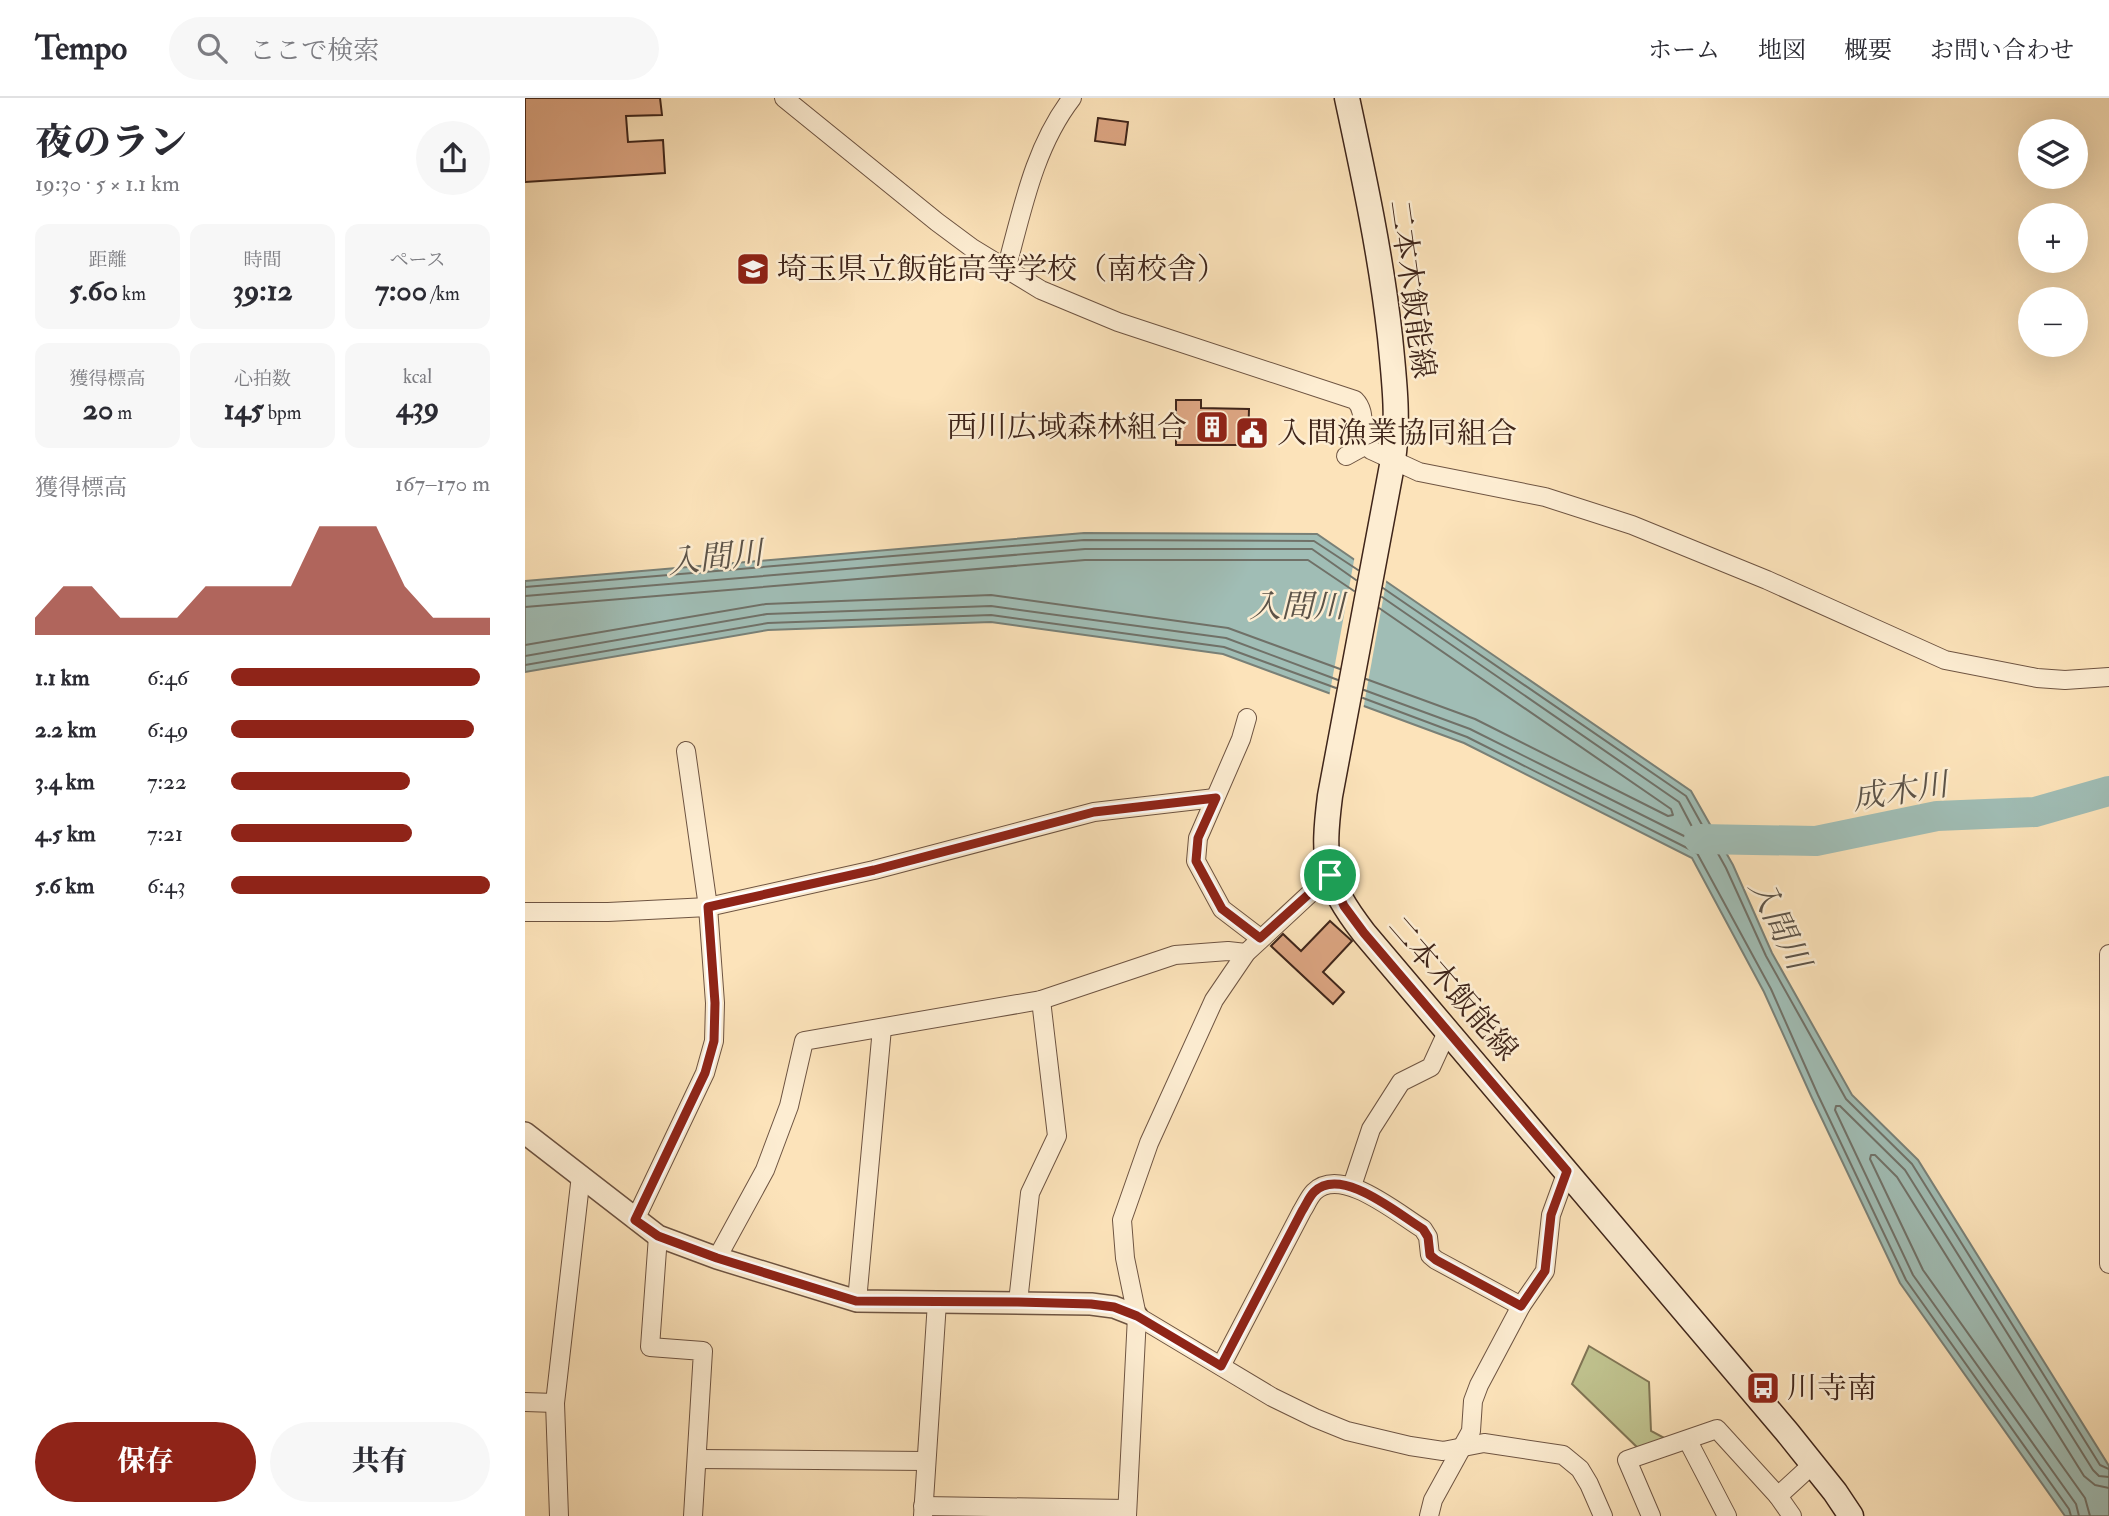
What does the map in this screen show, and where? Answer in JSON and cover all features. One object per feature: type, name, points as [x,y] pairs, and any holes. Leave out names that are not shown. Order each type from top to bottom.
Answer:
[{"type":"main road","name":"二本木飯能線","points":[[1347,98],[1372,214],[1387,308],[1395,395],[1395,445],[1339,740],[1326,831],[1330,875],[1344,906],[1364,933],[1813,1464],[1851,1516]]},
{"type":"street","points":[[784,98],[937,222],[1006,270],[1073,305],[1118,322],[1355,400],[1361,405],[1363,438],[1366,445],[1391,469],[1545,497],[1606,516],[1767,580],[1945,660],[1989,670],[2065,681],[2109,677]]},
{"type":"street","points":[[1006,270],[1040,153],[1072,98]]},
{"type":"street","points":[[1346,456],[1366,445]]},
{"type":"street","points":[[1247,718],[1241,739],[1198,838],[1196,861],[1222,909],[1260,938]]},
{"type":"street","points":[[635,1220],[705,1073],[714,1041],[715,1003],[708,907],[686,751]]},
{"type":"street","points":[[525,912],[608,912],[708,907],[874,870],[1094,812],[1216,798]]},
{"type":"street","points":[[937,1302],[923,1511],[1127,1512],[1137,1316],[1125,1258],[1122,1220],[1149,1143],[1214,1000],[1245,953],[1330,875]]},
{"type":"street","points":[[717,1258],[765,1170],[789,1106],[804,1041],[1041,1000],[1175,955],[1228,951],[1245,953]]},
{"type":"street","points":[[2109,954],[2109,1264]]},
{"type":"street","points":[[1018,1302],[1030,1193],[1057,1136],[1041,1000]]},
{"type":"street","points":[[856,1301],[882,1028]]},
{"type":"street","points":[[1352,1186],[1365,1145],[1379,1116],[1401,1082],[1431,1067],[1448,1030]]},
{"type":"street","points":[[525,1133],[658,1236],[717,1258],[856,1301],[1018,1302],[1114,1307],[1137,1316],[1272,1397],[1347,1431],[1443,1451],[1484,1443],[1563,1455],[1580,1469],[1603,1516]]},
{"type":"street","points":[[1429,1516],[1433,1500],[1471,1431],[1473,1401],[1479,1385],[1521,1306],[1545,1271],[1551,1215],[1567,1171]]},
{"type":"street","points":[[559,1516],[555,1403],[582,1175]]},
{"type":"street","points":[[1221,1366],[1276,1258],[1314,1192],[1325,1185],[1339,1183],[1352,1186],[1423,1229],[1428,1237],[1430,1255],[1436,1260],[1521,1306]]},
{"type":"street","points":[[658,1236],[650,1347],[703,1351],[693,1516]]},
{"type":"street","points":[[525,1402],[555,1403]]},
{"type":"street","points":[[1651,1516],[1627,1460],[1717,1429],[1778,1496],[1792,1516]]},
{"type":"street","points":[[1688,1441],[1727,1516]]},
{"type":"street","points":[[697,1459],[926,1461]]},
{"type":"street","points":[[1778,1496],[1813,1464]]},
{"type":"green space","points":[[1589,1346],[1649,1382],[1651,1431],[1668,1440],[1641,1451],[1572,1384]]},
{"type":"water","name":"入間川","points":[[1084,533],[1317,534],[1691,791],[1733,865],[1772,953],[1852,1095],[1918,1160],[2109,1466],[2109,1516],[2065,1516],[1900,1283],[1764,992],[1692,858],[1464,743],[1223,654],[991,622],[768,630],[525,672],[525,581]]},
{"type":"pier","points":[[1355,555],[1387,577],[1363,710],[1329,697]]},
{"type":"building","points":[[525,98],[660,98],[662,115],[626,116],[628,142],[663,140],[665,173],[525,182]]},
{"type":"building","points":[[1098,118],[1128,122],[1125,145],[1095,141]]},
{"type":"building","name":"西川広域森林組合","points":[[1176,400],[1201,400],[1201,408],[1249,409],[1248,445],[1176,445]]},
{"type":"building","points":[[1330,921],[1352,941],[1323,972],[1344,992],[1333,1004],[1271,946],[1283,934],[1301,951]]},
{"type":"waterway","name":"成木川","points":[[1699,839],[1816,841],[1937,816],[2035,812],[2109,791]]},
{"type":"place","name":"埼玉県立飯能高等学校（南校舎）","points":[[753,269]]},
{"type":"place","name":"西川広域森林組合","points":[[1212,427]]},
{"type":"place","name":"入間漁業協同組合","points":[[1252,433]]},
{"type":"place","name":"川寺南","points":[[1763,1388]]},
{"type":"route","points":[[1216,798],[1198,838],[1196,861],[1222,909],[1260,938],[1330,875],[1344,906],[1364,933],[1567,1171],[1551,1215],[1545,1271],[1521,1306],[1436,1260],[1430,1255],[1428,1237],[1423,1229],[1361,1190],[1339,1183],[1325,1185],[1314,1192],[1276,1258],[1221,1366],[1137,1316],[1114,1307],[1018,1302],[856,1301],[717,1258],[658,1236],[635,1220],[705,1073],[714,1041],[715,1003],[708,907],[874,870],[1094,812],[1216,798]]}]
